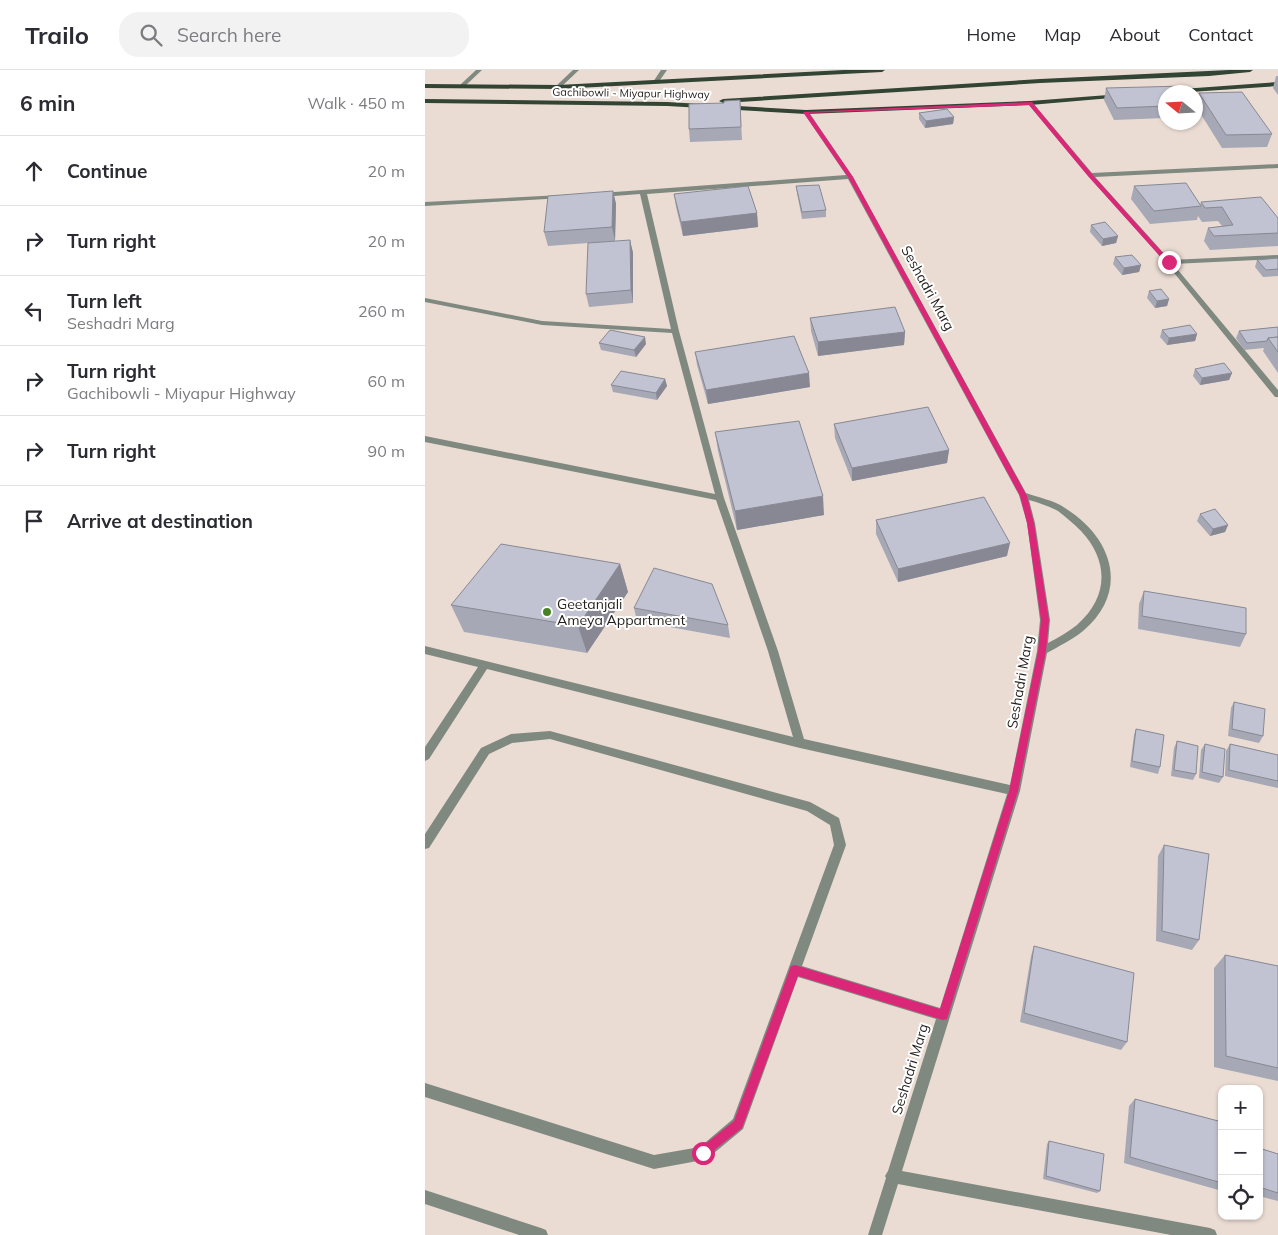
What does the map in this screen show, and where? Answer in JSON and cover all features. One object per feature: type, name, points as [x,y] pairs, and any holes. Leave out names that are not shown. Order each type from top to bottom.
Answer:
[{"type":"main road","name":"Gachibowli - Miyapur Highway","points":[[425,86],[558,87],[804,72],[882,70]]},
{"type":"main road","points":[[667,104],[1040,81],[1209,74],[1250,70]]},
{"type":"main road","points":[[1203,90],[1278,84]]},
{"type":"main road","name":"Gachibowli - Miyapur Highway","points":[[425,101],[667,104],[806,112],[1030,103],[1127,96]]},
{"type":"street","points":[[462,86],[479,70]]},
{"type":"street","points":[[558,87],[576,70]]},
{"type":"street","points":[[656,82],[664,70]]},
{"type":"street","points":[[1030,103],[1090,175],[1169,262],[1278,395]]},
{"type":"street","name":"Seshadri Marg","points":[[806,112],[850,177],[1023,496],[1031,523],[1045,620],[1042,651],[1014,791],[875,1235]]},
{"type":"street","points":[[1090,175],[1278,166]]},
{"type":"street","points":[[594,195],[850,177]]},
{"type":"street","points":[[643,192],[675,331],[720,498],[773,651],[800,743]]},
{"type":"street","points":[[425,204],[564,196]]},
{"type":"street","points":[[1169,262],[1278,257]]},
{"type":"street","points":[[425,300],[542,324],[675,331]]},
{"type":"street","points":[[425,439],[720,498]]},
{"type":"street","points":[[1023,496],[1053,505],[1067,513],[1089,533],[1105,556],[1108,582],[1099,605],[1083,626],[1042,651]]},
{"type":"street","points":[[425,650],[800,743],[1014,791]]},
{"type":"street","points":[[425,756],[485,664]]},
{"type":"street","points":[[425,844],[485,751],[511,739],[549,735],[810,807],[835,822],[840,845],[738,1124],[703,1153],[654,1162],[425,1090]]},
{"type":"street","points":[[795,970],[943,1015]]},
{"type":"street","points":[[892,1176],[1210,1235]]},
{"type":"street","points":[[425,1197],[541,1235]]},
{"type":"building","points":[[1158,87],[1158,106],[1117,108],[1106,88]]},
{"type":"building","points":[[1242,92],[1272,134],[1226,135],[1203,99],[1203,93]]},
{"type":"building","points":[[740,100],[741,127],[689,129],[689,104],[724,103],[724,101]]},
{"type":"building","points":[[947,109],[954,117],[926,121],[919,113]]},
{"type":"building","points":[[1186,183],[1201,206],[1154,211],[1134,186]]},
{"type":"building","points":[[819,185],[826,210],[802,212],[796,186]]},
{"type":"building","points":[[748,186],[757,213],[681,222],[674,194]]},
{"type":"building","points":[[613,191],[612,227],[544,232],[548,196]]},
{"type":"building","points":[[1261,197],[1278,218],[1278,233],[1214,236],[1208,228],[1233,225],[1222,207],[1205,208],[1201,202]]},
{"type":"building","points":[[1105,222],[1118,236],[1103,239],[1091,225]]},
{"type":"building","points":[[630,240],[631,290],[586,294],[588,243]]},
{"type":"building","points":[[1132,255],[1141,265],[1124,268],[1115,257]]},
{"type":"building","points":[[1278,258],[1278,269],[1266,270],[1257,260]]},
{"type":"building","points":[[1161,289],[1169,299],[1157,301],[1149,291]]},
{"type":"building","points":[[895,307],[905,332],[818,342],[810,318]]},
{"type":"building","points":[[1190,325],[1197,334],[1169,338],[1162,330]]},
{"type":"building","points":[[1278,327],[1278,337],[1268,338],[1267,341],[1247,343],[1239,331]]},
{"type":"building","points":[[610,330],[645,337],[634,350],[599,343]]},
{"type":"building","points":[[794,336],[809,373],[706,390],[695,352]]},
{"type":"building","points":[[1278,337],[1278,352],[1268,338]]},
{"type":"building","points":[[1224,363],[1232,373],[1202,378],[1195,369]]},
{"type":"building","points":[[621,371],[665,379],[656,393],[611,385]]},
{"type":"building","points":[[928,407],[949,450],[852,468],[834,424]]},
{"type":"building","points":[[799,421],[823,496],[735,511],[715,432]]},
{"type":"building","points":[[984,497],[1010,543],[898,569],[876,520]]},
{"type":"building","points":[[1215,509],[1228,525],[1213,529],[1200,514]]},
{"type":"building","points":[[501,544],[620,564],[578,626],[451,605]]},
{"type":"building","points":[[654,568],[712,584],[728,625],[634,608]]},
{"type":"building","points":[[1144,591],[1246,608],[1246,634],[1142,616]]},
{"type":"building","points":[[1234,702],[1265,709],[1263,736],[1232,729]]},
{"type":"building","points":[[1136,729],[1164,735],[1160,767],[1132,761]]},
{"type":"building","points":[[1177,741],[1198,746],[1196,774],[1174,770]]},
{"type":"building","points":[[1205,744],[1225,749],[1223,777],[1202,772]]},
{"type":"building","points":[[1230,744],[1278,755],[1278,781],[1229,770]]},
{"type":"building","points":[[1164,845],[1209,854],[1199,940],[1162,931]]},
{"type":"building","points":[[1034,946],[1134,973],[1127,1042],[1024,1013]]},
{"type":"building","points":[[1225,955],[1278,966],[1278,1068],[1226,1056]]},
{"type":"building","points":[[1135,1099],[1218,1121],[1218,1182],[1130,1157]]},
{"type":"building","points":[[1049,1141],[1104,1154],[1100,1191],[1046,1176]]},
{"type":"building","points":[[1263,1149],[1278,1154],[1278,1193],[1263,1188]]},
{"type":"place","name":"Geetanjali Ameya Appartment","points":[[547,612]]},
{"type":"route","points":[[703,1153],[738,1124],[795,970],[943,1015],[1014,791],[1042,651],[1045,620],[1031,523],[1023,496],[850,177],[806,112],[1030,103],[1090,175],[1169,262]]}]
